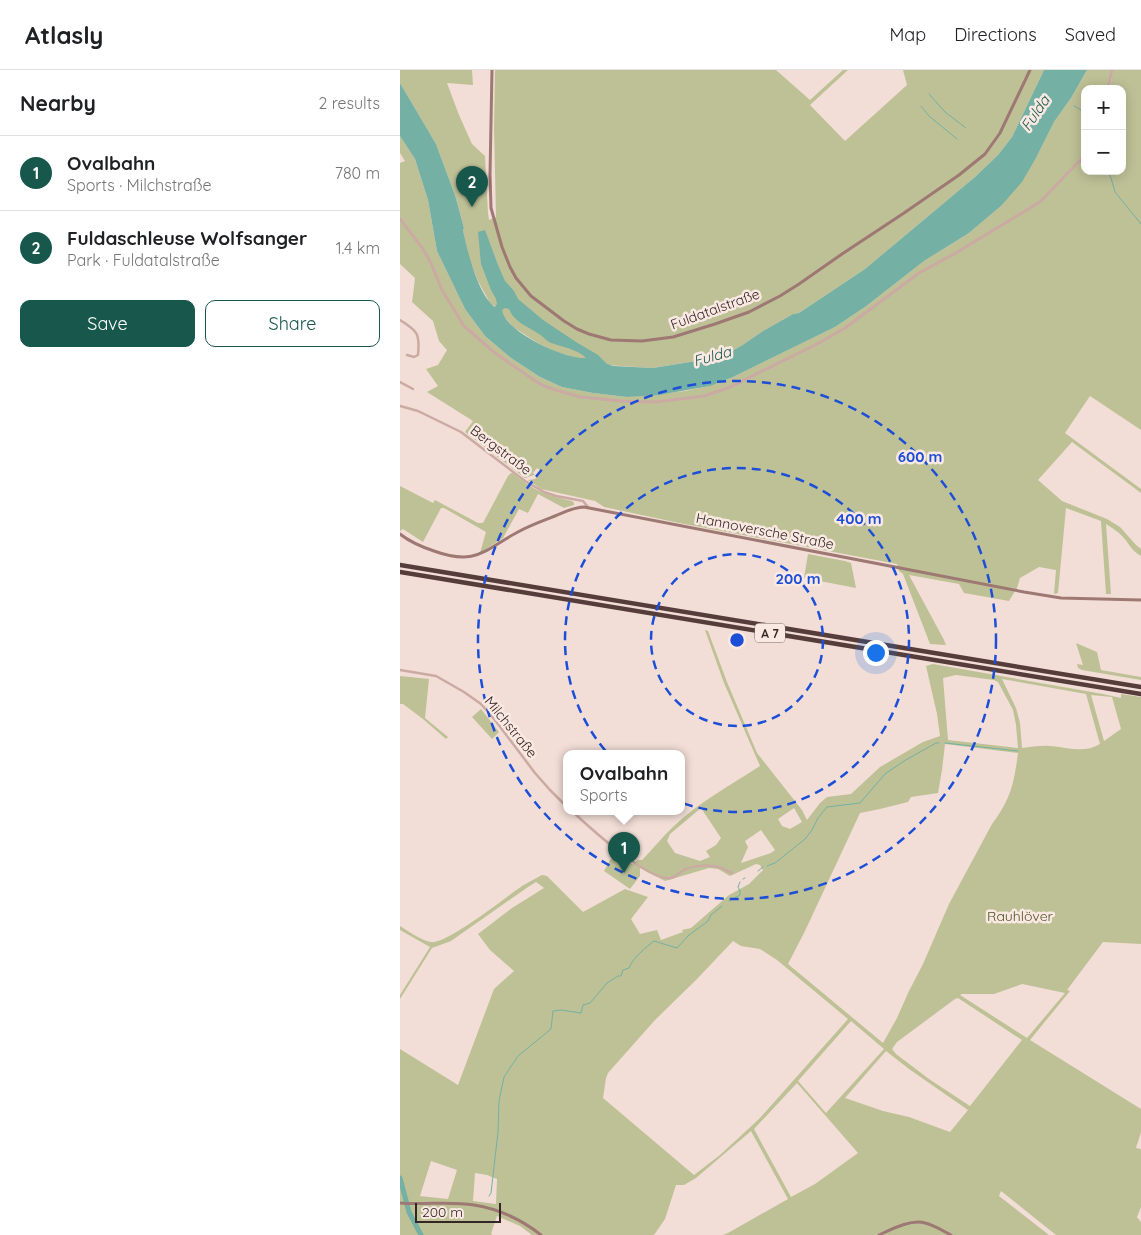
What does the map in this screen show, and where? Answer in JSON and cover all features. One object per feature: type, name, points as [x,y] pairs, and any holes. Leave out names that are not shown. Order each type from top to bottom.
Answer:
[{"type":"highway","name":"A 7","points":[[400,565],[1141,687]]},
{"type":"highway","name":"A 7","points":[[400,572],[1141,694]]},
{"type":"main road","name":"Fuldatalstraße","points":[[492,70],[491,208],[502,248],[513,272],[531,296],[577,329],[611,340],[642,341],[673,337],[749,312],[780,296],[904,213],[985,154],[1000,133],[1030,70]]},
{"type":"main road","name":"Hannoversche Straße","points":[[400,534],[414,543],[445,555],[468,557],[486,552],[521,530],[561,513],[574,508],[588,508],[1032,594],[1061,598],[1141,600]]},
{"type":"main road","points":[[402,1203],[464,1204],[487,1208],[504,1213],[530,1226],[541,1235]]},
{"type":"main road","points":[[879,1235],[896,1228],[921,1222],[951,1235]]},
{"type":"street","points":[[1109,85],[1112,70]]},
{"type":"street","points":[[400,219],[423,248],[442,290],[464,326],[495,353],[544,386],[559,391],[581,397],[656,402],[698,397],[728,388],[819,343],[845,328],[919,273],[1040,202],[1081,160]]},
{"type":"street","points":[[400,320],[415,330],[420,341],[418,355],[407,355]]},
{"type":"street","points":[[400,382],[413,389]]},
{"type":"street","name":"Bergstraße","points":[[400,406],[418,411],[461,432],[537,488],[556,496],[583,501],[588,508]]},
{"type":"street","name":"Milchstraße","points":[[400,670],[436,676],[481,704],[550,790],[563,803]]},
{"type":"street","points":[[576,815],[609,844],[647,870],[663,877],[670,878],[684,870],[702,866],[715,866],[732,873]]},
{"type":"green space","points":[[400,70],[472,70],[473,85],[447,83],[472,144],[485,156],[489,220],[496,217],[495,70],[776,70],[810,100],[843,70],[848,70],[810,105],[845,141],[907,85],[903,70],[1044,70],[1012,137],[998,155],[975,177],[865,269],[799,313],[793,314],[721,357],[653,368],[605,365],[587,358],[575,358],[551,350],[513,327],[496,307],[490,303],[478,281],[468,256],[464,228],[455,195],[436,144],[400,83]]},
{"type":"green space","points":[[1087,70],[1111,70],[1108,85],[1081,85],[1081,157],[1072,167],[1081,161],[1081,175],[1126,175],[1126,85],[1111,85],[1113,70],[1141,70],[1141,430],[1090,396],[1065,433],[1141,489],[1141,493],[1072,442],[1038,480],[1062,501],[1107,519],[1120,527],[1141,549],[1141,556],[1120,533],[1106,524],[1111,594],[1106,594],[1101,521],[1066,508],[1058,593],[1054,594],[1056,570],[1039,567],[1020,578],[1017,588],[1009,601],[964,593],[959,584],[909,575],[946,645],[930,644],[903,574],[899,571],[897,564],[679,523],[604,507],[595,501],[541,489],[528,480],[535,479],[541,471],[537,468],[533,473],[535,475],[525,478],[465,432],[473,421],[427,392],[438,386],[426,369],[438,365],[447,350],[439,341],[433,321],[412,302],[415,278],[400,264],[400,163],[405,161],[400,153],[400,136],[415,159],[428,200],[437,251],[465,309],[485,336],[511,358],[540,377],[562,387],[627,397],[685,391],[709,386],[733,377],[835,327],[865,307],[924,261],[969,233],[1001,206],[1037,156],[1054,122]]},
{"type":"green space","points":[[511,473],[534,488],[572,501],[574,505],[564,508],[538,494],[528,513],[519,509],[503,538],[480,553],[486,532],[444,508],[441,508],[423,542],[403,529],[400,531],[400,486],[433,503],[435,500],[478,523],[483,523]]},
{"type":"green space","points":[[808,554],[851,563],[856,588],[804,578]]},
{"type":"green space","name":"Rauhlöver","points":[[705,630],[708,631],[757,753],[802,810],[807,820],[827,797],[851,794],[880,767],[923,742],[940,736],[926,666],[933,664],[1121,698],[1121,694],[1141,697],[1141,944],[1103,942],[1067,990],[1070,991],[1030,1040],[1141,1109],[1141,1132],[1136,1148],[1141,1149],[1141,1207],[1137,1217],[1141,1222],[1141,1235],[1056,1235],[1001,1191],[999,1196],[1049,1235],[723,1235],[788,1199],[751,1131],[696,1178],[684,1185],[676,1185],[665,1219],[654,1235],[532,1235],[520,1226],[497,1216],[491,1234],[493,1235],[400,1235],[400,1049],[458,1085],[494,989],[514,971],[490,950],[478,934],[512,908],[544,888],[536,882],[451,941],[432,948],[400,999],[400,995],[430,947],[400,930],[400,926],[423,940],[439,941],[462,928],[522,886],[542,875],[547,876],[583,912],[625,889],[648,897],[631,919],[640,934],[657,930],[661,940],[691,928],[729,895],[749,884],[763,870],[760,865],[756,864],[730,876],[718,869],[709,868],[665,881],[640,868],[640,876],[630,889],[604,871],[610,860],[617,854],[634,865],[638,860],[642,860],[684,817],[705,801],[760,766],[724,683]],"holes":[[[956,675],[998,682],[1013,710],[1018,748],[948,740],[943,678]],[[1002,679],[1086,694],[1100,744],[1088,749],[1047,746],[1022,748],[1020,723],[1016,708]],[[1091,695],[1112,697],[1121,729],[1104,741]],[[945,744],[1018,753],[1013,782],[1004,807],[992,824],[949,904],[923,964],[883,1043],[788,964],[860,813],[908,802],[911,797],[938,793]],[[701,808],[721,838],[716,845],[706,851],[710,857],[700,861],[675,853],[667,841],[670,834]],[[794,808],[802,822],[790,829],[782,826],[778,819]],[[761,830],[775,850],[741,863],[748,847],[745,841]],[[733,941],[741,946],[760,949],[777,960],[848,1019],[759,1119],[720,1155],[694,1175],[603,1098],[608,1073],[655,1020]],[[1022,984],[1065,993],[1027,1038],[960,995],[994,994]],[[958,998],[1022,1040],[970,1106],[929,1079],[892,1049],[897,1042]],[[851,1021],[884,1049],[826,1113],[798,1081]],[[886,1051],[968,1110],[950,1132],[909,1117],[883,1111],[845,1098]],[[797,1083],[858,1153],[815,1184],[791,1197],[754,1129]],[[431,1161],[457,1170],[448,1199],[420,1196]],[[475,1173],[497,1179],[496,1204],[473,1201]]]},
{"type":"green space","points":[[1076,643],[1097,652],[1101,670],[1141,677],[1141,680],[1078,668],[1077,664],[1083,665]]},
{"type":"green space","points":[[400,676],[429,679],[425,718],[448,737],[446,739],[423,719],[403,704],[400,704]]},
{"type":"green space","points":[[481,709],[499,732],[492,739],[472,717]]},
{"type":"water","name":"Fulda","points":[[1044,70],[1087,70],[1054,122],[1022,182],[1001,206],[969,233],[924,261],[865,307],[835,327],[733,377],[710,386],[658,395],[627,397],[562,387],[540,377],[511,358],[485,336],[465,309],[437,251],[428,200],[415,159],[400,136],[400,83],[436,144],[455,195],[474,272],[483,293],[489,301],[495,307],[497,304],[481,264],[478,232],[485,230],[505,281],[518,299],[543,320],[598,355],[607,364],[613,366],[653,368],[721,357],[793,314],[799,313],[865,269],[975,177],[998,155],[1012,137]],"holes":[[[505,308],[509,309],[518,321],[549,342],[575,351],[586,358],[551,349],[525,335],[506,318],[502,310]]]},
{"type":"waterway","points":[[929,94],[945,112],[966,128]]},
{"type":"waterway","points":[[921,106],[929,116],[957,139]]},
{"type":"waterway","points":[[1074,106],[1081,110]]},
{"type":"waterway","points":[[1109,175],[1115,192],[1141,224]]},
{"type":"waterway","points":[[767,866],[775,863],[805,839],[827,807],[860,803],[885,774],[904,761],[939,743]]},
{"type":"waterway","points":[[945,743],[1018,751]]},
{"type":"waterway","points":[[758,871],[763,867]]},
{"type":"waterway","points":[[729,901],[740,895],[738,887],[740,882]]},
{"type":"waterway","points":[[489,1196],[491,1193],[498,1132],[499,1101],[504,1077],[518,1056],[551,1029],[553,1011],[561,1010],[581,1013],[583,1005],[590,1003],[607,983],[621,976],[623,970],[629,968],[636,957],[654,941],[677,948],[722,906]]},
{"type":"waterway","points":[[400,1178],[409,1212],[421,1235]]},
{"type":"place","name":"Fuldaschleuse Wolfsanger","points":[[472,207]]},
{"type":"place","name":"Ovalbahn","points":[[624,873]]}]
